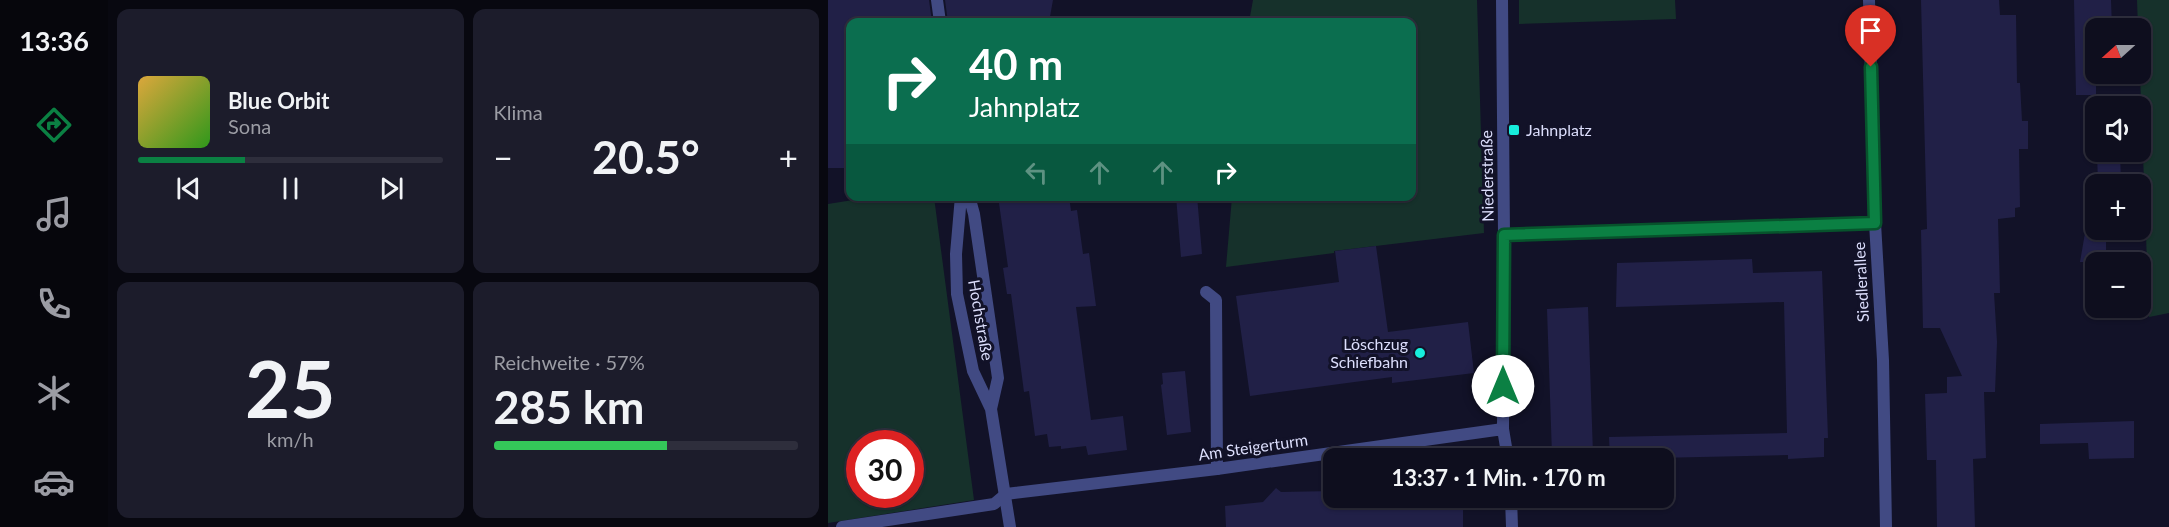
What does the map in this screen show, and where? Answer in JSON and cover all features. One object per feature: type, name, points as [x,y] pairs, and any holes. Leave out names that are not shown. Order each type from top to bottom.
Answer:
[{"type":"street","points":[[936,0],[939,18]]},
{"type":"street","name":"Niederstraße","points":[[1502,0],[1503,429],[1506,448]]},
{"type":"street","name":"Siedlerallee","points":[[1869,0],[1886,527]]},
{"type":"street","name":"Hochstraße","points":[[960,201],[956,254],[957,294],[973,371],[992,409],[1010,527]]},
{"type":"street","name":"Hochstraße","points":[[970,201],[998,378],[992,409]]},
{"type":"street","points":[[1504,235],[1875,223]]},
{"type":"street","points":[[1206,292],[1216,300],[1217,469]]},
{"type":"street","name":"Am Steigerturm","points":[[842,527],[994,504],[1006,494],[1217,469],[1503,429]]},
{"type":"street","points":[[1511,508],[1512,527]]},
{"type":"green space","name":"Jahnplatz","points":[[1253,0],[1477,0],[1484,233],[1226,267],[1232,201],[1416,201],[1416,18],[1250,18]]},
{"type":"green space","points":[[1519,0],[1675,0],[1676,19],[1519,24]]},
{"type":"green space","points":[[2137,0],[2169,0],[2169,313],[2151,317],[2151,252],[2147,252],[2146,240],[2151,240],[2151,174],[2144,174],[2143,162],[2151,162],[2151,96],[2141,96],[2140,84],[2151,84],[2151,18],[2138,18]]},
{"type":"green space","points":[[847,201],[935,201],[974,500],[924,508],[924,430],[846,430],[846,508],[923,508],[828,523],[828,204]]},
{"type":"building","points":[[828,0],[929,0],[931,18],[846,18],[846,168],[828,168]]},
{"type":"building","points":[[945,0],[1053,0],[1050,18],[947,18]]},
{"type":"building","points":[[1921,0],[1999,0],[2000,15],[2016,15],[2017,83],[2020,83],[2022,121],[2028,121],[2028,149],[2019,149],[2020,207],[2015,208],[2015,217],[1998,219],[2000,293],[1994,293],[1997,342],[1995,392],[1984,392],[1986,458],[1973,459],[1975,527],[1937,527],[1936,460],[1927,460],[1925,394],[1947,393],[1947,377],[1962,376],[1940,328],[1923,328],[1921,230],[1927,229]]},
{"type":"building","points":[[2074,0],[2111,0],[2112,18],[2085,18],[2085,84],[2096,84],[2096,95],[2076,95]]},
{"type":"building","points":[[2097,162],[2120,162],[2121,174],[2098,174]]},
{"type":"building","points":[[999,201],[1070,201],[1071,211],[1077,210],[1083,254],[1089,253],[1096,306],[1076,307],[1091,420],[1123,416],[1127,450],[1088,455],[1086,446],[1061,449],[1061,446],[1049,447],[1047,434],[1035,436],[1029,391],[1024,392],[1011,294],[1007,294],[1003,268],[1008,267]]},
{"type":"building","points":[[1176,201],[1197,201],[1202,254],[1181,257]]},
{"type":"building","points":[[2085,233],[2085,240],[2106,240],[2106,252],[2085,252],[2085,262],[2080,262]]},
{"type":"building","points":[[1376,246],[1388,332],[1468,322],[1474,373],[1392,383],[1392,377],[1250,396],[1236,296],[1339,282],[1335,251]]},
{"type":"building","points":[[1752,259],[1753,273],[1822,271],[1828,438],[1824,438],[1824,457],[1788,459],[1788,455],[1674,458],[1674,448],[1610,448],[1609,437],[1787,433],[1784,302],[1616,307],[1617,263]]},
{"type":"building","points":[[1588,307],[1593,448],[1552,448],[1547,309]]},
{"type":"building","points":[[1185,371],[1191,432],[1167,435],[1161,385],[1163,384],[1162,373]]},
{"type":"building","points":[[2134,421],[2134,458],[2089,459],[2088,443],[2040,444],[2040,424]]},
{"type":"building","points":[[1276,488],[1281,492],[1323,491],[1323,508],[1463,508],[1463,527],[1226,527],[1225,506],[1263,502]]},
{"type":"place","name":"Jahnplatz","points":[[1514,130]]},
{"type":"place","name":"Löschzug Schiefbahn","points":[[1420,353]]},
{"type":"route","points":[[1503,386],[1504,235],[1875,223],[1871,67]]}]
